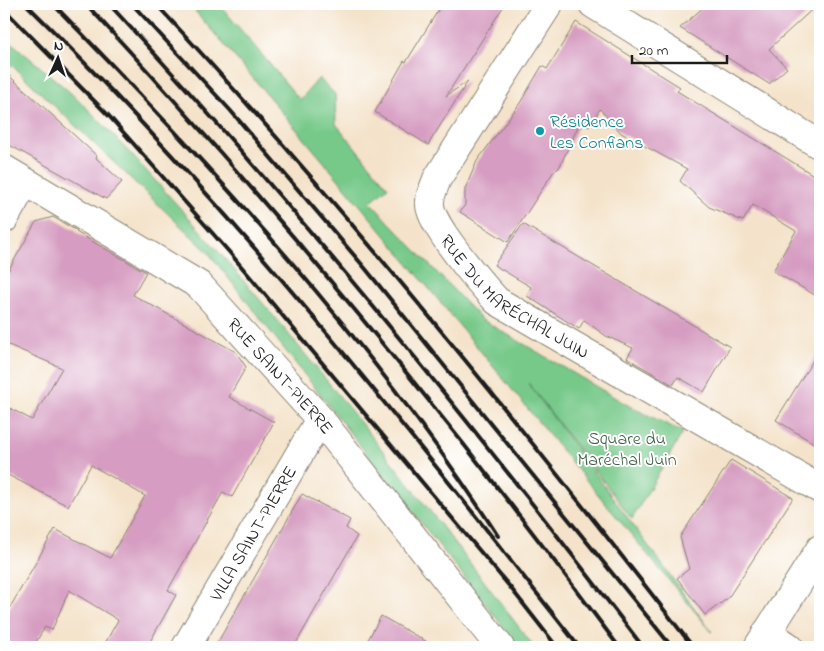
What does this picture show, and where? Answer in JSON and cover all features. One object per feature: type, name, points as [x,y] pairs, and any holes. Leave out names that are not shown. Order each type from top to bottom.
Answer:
[{"type":"street","name":"RUE DU MARÉCHAL JUIN","points":[[549,4],[437,179],[431,194],[431,215],[477,280],[497,301],[820,489]]},
{"type":"street","points":[[593,4],[820,145]]},
{"type":"street","points":[[4,219],[14,176]]},
{"type":"street","name":"RUE SAINT-PIERRE","points":[[14,176],[199,285],[320,419],[500,647]]},
{"type":"street","name":"VILLA SAINT-PIERRE","points":[[186,647],[320,419]]},
{"type":"street","points":[[771,642],[820,548]]},
{"type":"green space","name":"Square du Maréchal Juin","points":[[189,4],[219,4],[300,100],[319,78],[335,94],[336,124],[388,187],[370,202],[481,319],[631,407],[683,432],[632,519],[528,383],[712,632],[322,159]]},
{"type":"green space","points":[[4,36],[87,108],[206,237],[263,303],[374,439],[534,647],[519,647],[207,251],[4,58]]},
{"type":"building","points":[[442,4],[505,4],[446,96],[468,81],[428,145],[375,112],[404,61],[406,62]]},
{"type":"building","points":[[707,4],[818,4],[769,49],[787,68],[769,84],[680,28]]},
{"type":"building","points":[[576,22],[680,87],[677,91],[820,179],[820,298],[773,271],[796,231],[753,205],[743,221],[709,207],[680,181],[687,169],[621,133],[600,109],[589,127],[580,122],[559,168],[554,171],[508,242],[460,212],[465,205],[465,189],[477,161],[520,103],[542,66],[547,69]]},
{"type":"building","points":[[4,71],[97,156],[96,158],[122,182],[106,199],[4,142]]},
{"type":"building","points":[[53,217],[146,272],[133,295],[236,352],[246,367],[229,397],[274,422],[232,497],[223,492],[168,590],[176,595],[147,647],[103,647],[118,620],[69,590],[52,630],[45,627],[33,647],[4,647],[4,618],[55,529],[110,558],[145,496],[91,465],[68,506],[4,473],[4,405],[32,420],[62,368],[4,343],[4,278],[36,222]]},
{"type":"building","points":[[523,224],[730,347],[704,392],[678,377],[673,385],[627,358],[633,348],[606,336],[584,320],[579,329],[527,296],[531,287],[494,265]]},
{"type":"building","points":[[820,349],[820,447],[776,420]]},
{"type":"building","points":[[731,460],[793,498],[728,598],[705,615],[677,578],[689,569],[680,537]]},
{"type":"building","points":[[302,494],[350,520],[346,528],[357,536],[294,647],[215,647]]},
{"type":"building","points":[[381,616],[436,647],[364,647]]},
{"type":"railway","points":[[26,4],[101,79],[173,157],[313,316],[448,481],[579,647]]},
{"type":"railway","points":[[53,4],[173,129],[289,259],[398,394],[498,536]]},
{"type":"railway","points":[[86,4],[226,159],[362,318],[428,399],[619,647]]},
{"type":"railway","points":[[109,4],[249,160],[384,319],[515,482],[643,647]]},
{"type":"railway","points":[[132,4],[230,110],[365,268],[672,647]]},
{"type":"railway","points":[[156,4],[227,81],[432,320],[564,482],[693,647]]},
{"type":"railway","points":[[4,9],[109,116],[230,253],[510,587],[557,647]]},
{"type":"place","name":"Résidence Les Conflans","points":[[540,131]]}]
